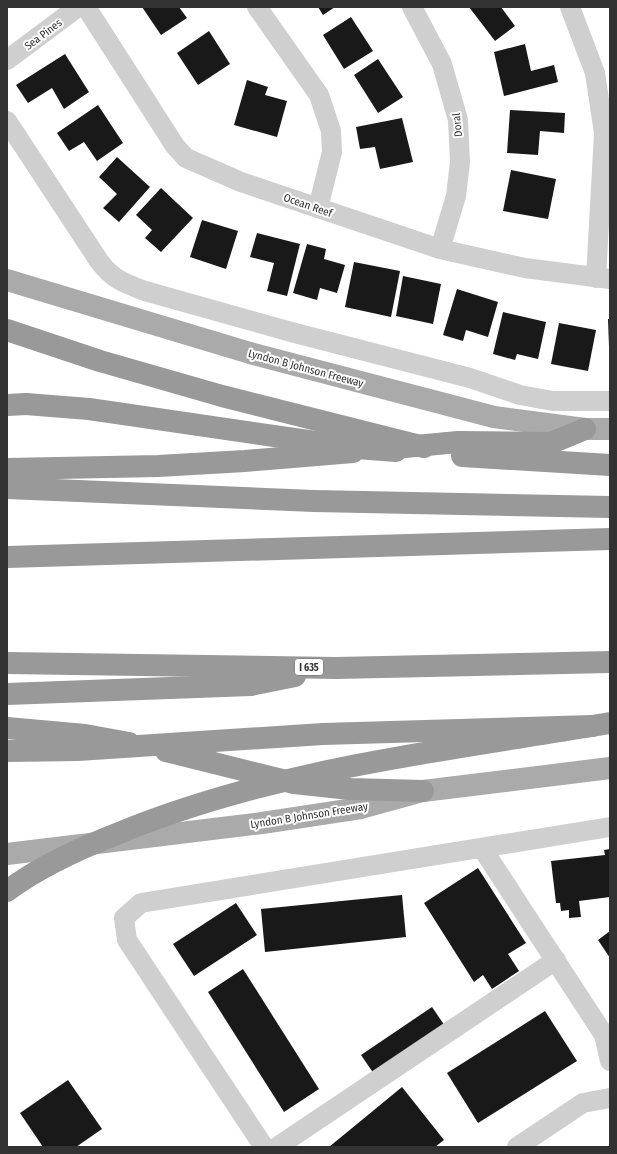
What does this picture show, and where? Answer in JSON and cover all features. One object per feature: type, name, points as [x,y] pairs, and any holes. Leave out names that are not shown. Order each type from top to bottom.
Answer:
[{"type":"highway","points":[[7,330],[100,360],[222,396],[424,450]]},
{"type":"highway","points":[[7,405],[26,404],[89,409],[357,448],[424,450],[471,456],[610,465]]},
{"type":"highway","points":[[7,469],[158,466],[245,462],[458,442],[551,442],[585,429]]},
{"type":"highway","points":[[7,488],[314,501],[610,507]]},
{"type":"highway","points":[[7,557],[610,539]]},
{"type":"highway","name":"I 635","points":[[7,663],[336,668],[610,662]]},
{"type":"highway","points":[[7,694],[251,685],[336,668]]},
{"type":"highway","points":[[7,751],[78,750],[323,734],[601,725]]},
{"type":"highway","points":[[7,891],[52,864],[92,844],[160,816],[226,794],[295,777],[601,725]]},
{"type":"highway","points":[[7,728],[85,735],[186,755],[294,783],[350,789],[423,792]]},
{"type":"main road","name":"Lyndon B Johnson Freeway","points":[[7,280],[250,353],[486,415],[585,429],[610,429]]},
{"type":"main road","name":"Lyndon B Johnson Freeway","points":[[7,854],[262,823],[361,808],[423,792],[610,768]]},
{"type":"street","name":"Sea Pines","points":[[7,60],[78,7]]},
{"type":"street","name":"Ocean Reef","points":[[86,7],[175,146],[186,158],[241,182],[440,249],[525,268],[603,278]]},
{"type":"street","points":[[257,7],[319,95],[331,131],[332,152],[318,208]]},
{"type":"street","name":"Doral","points":[[412,7],[442,64],[458,120],[460,162],[456,196],[440,249]]},
{"type":"street","points":[[570,7],[595,73],[604,133],[603,278]]},
{"type":"street","points":[[7,121],[108,274],[123,283],[145,291],[295,333],[470,378],[520,395],[553,401],[610,401]]},
{"type":"street","points":[[264,1147],[127,940],[124,918],[141,903],[610,827]]},
{"type":"street","points":[[482,848],[604,1035],[610,1061]]},
{"type":"street","points":[[277,1147],[556,960]]},
{"type":"street","points":[[517,1147],[583,1103],[610,1098]]},
{"type":"building","points":[[142,7],[179,7],[187,18],[161,35]]},
{"type":"building","points":[[318,7],[335,7],[323,15]]},
{"type":"building","points":[[469,7],[501,7],[515,26],[495,41]]},
{"type":"building","points":[[351,17],[373,51],[344,69],[323,35]]},
{"type":"building","points":[[209,31],[230,64],[198,85],[177,53]]},
{"type":"building","points":[[525,44],[531,71],[554,65],[558,82],[504,96],[494,52]]},
{"type":"building","points":[[65,54],[89,92],[64,109],[52,88],[28,103],[16,85]]},
{"type":"building","points":[[378,59],[403,97],[378,113],[354,75]]},
{"type":"building","points":[[247,80],[268,87],[265,95],[287,101],[277,137],[234,125]]},
{"type":"building","points":[[98,105],[123,143],[97,161],[84,142],[69,151],[57,133]]},
{"type":"building","points":[[510,110],[565,113],[564,133],[540,131],[538,155],[507,153]]},
{"type":"building","points":[[402,118],[413,162],[380,169],[375,147],[360,149],[356,127]]},
{"type":"building","points":[[117,157],[150,187],[119,222],[103,208],[117,194],[99,177]]},
{"type":"building","points":[[511,170],[556,179],[548,219],[503,211]]},
{"type":"building","points":[[161,188],[193,218],[161,252],[145,238],[152,230],[136,215]]},
{"type":"building","points":[[202,220],[238,231],[226,269],[190,257]]},
{"type":"building","points":[[257,233],[300,244],[287,296],[267,291],[274,263],[250,257]]},
{"type":"building","points":[[307,244],[326,249],[324,259],[345,265],[337,293],[320,288],[317,300],[293,293]]},
{"type":"building","points":[[354,262],[400,271],[391,317],[345,307]]},
{"type":"building","points":[[403,276],[441,284],[433,324],[396,316]]},
{"type":"building","points":[[457,289],[498,302],[488,337],[466,330],[463,341],[443,335]]},
{"type":"building","points":[[503,312],[546,322],[538,359],[517,354],[515,360],[493,354]]},
{"type":"building","points":[[608,319],[610,319],[610,346],[609,346]]},
{"type":"building","points":[[559,323],[596,330],[588,371],[551,364]]},
{"type":"building","points":[[610,849],[610,897],[579,901],[581,917],[569,918],[569,910],[561,911],[560,903],[556,903],[551,861],[605,855],[604,850]]},
{"type":"building","points":[[478,868],[526,943],[508,954],[519,971],[492,989],[483,975],[474,982],[424,903]]},
{"type":"building","points":[[402,895],[406,937],[265,952],[261,909]]},
{"type":"building","points":[[236,903],[257,935],[194,976],[173,944]]},
{"type":"building","points":[[610,931],[610,958],[598,940]]},
{"type":"building","points":[[243,969],[319,1089],[284,1112],[208,992]]},
{"type":"building","points":[[432,1007],[445,1026],[374,1074],[361,1055]]},
{"type":"building","points":[[545,1011],[577,1061],[478,1123],[447,1073]]},
{"type":"building","points":[[68,1080],[102,1129],[76,1147],[43,1147],[20,1113]]},
{"type":"building","points":[[402,1087],[444,1140],[435,1147],[329,1147]]}]
